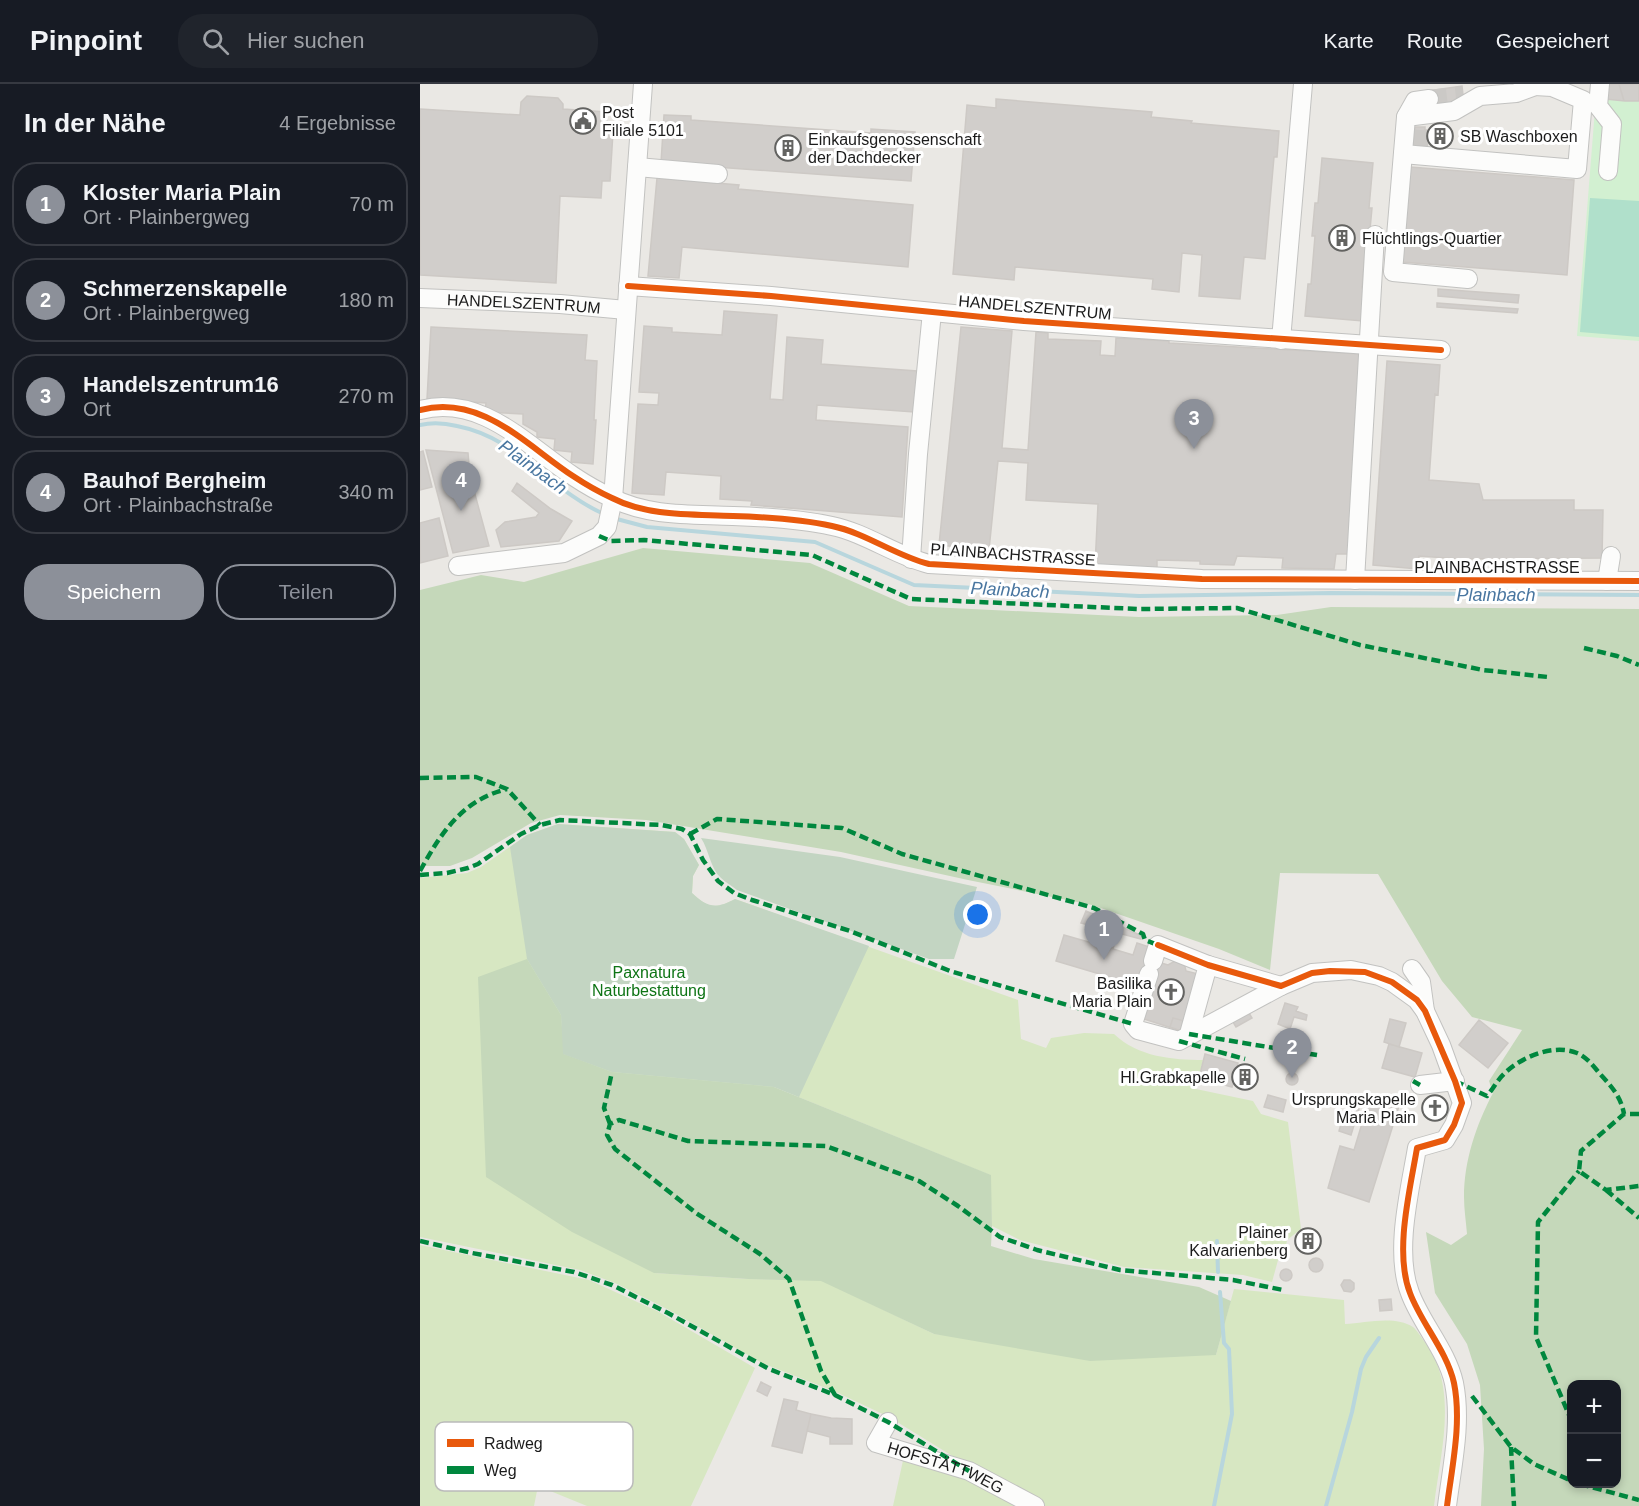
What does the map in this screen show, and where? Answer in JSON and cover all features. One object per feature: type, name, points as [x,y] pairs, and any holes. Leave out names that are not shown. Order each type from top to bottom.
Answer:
[{"type":"street","points":[[458,566],[564,553],[599,536],[607,527],[612,502],[643,84]]},
{"type":"street","points":[[1281,339],[1303,84]]},
{"type":"street","points":[[1600,84],[1598,106],[1612,124],[1608,171]]},
{"type":"street","points":[[1413,152],[1577,170],[1583,100],[1552,87],[1535,85],[1516,93],[1472,96],[1454,111],[1415,120]]},
{"type":"street","points":[[1429,99],[1415,101],[1413,152],[1393,272],[1468,279]]},
{"type":"street","points":[[637,167],[717,174]]},
{"type":"street","points":[[1355,580],[1375,235]]},
{"type":"street","name":"HANDELSZENTRUM","points":[[628,286],[771,296],[932,312],[1441,350]]},
{"type":"street","name":"HANDELSZENTRUM","points":[[420,298],[560,304],[626,310]]},
{"type":"street","points":[[911,559],[918,454],[932,312]]},
{"type":"street","name":"PLAINBACHSTRASSE","points":[[420,410],[449,408],[469,411],[488,418],[508,428],[612,502],[677,515],[735,516],[835,526],[911,559],[929,564],[1202,579],[1639,581]]},
{"type":"street","points":[[1607,581],[1611,556]]},
{"type":"street","points":[[1281,986],[1208,965],[1154,960],[1133,1024],[1138,1030],[1179,1041],[1281,986],[1321,972],[1351,970],[1365,972],[1392,982],[1417,1000],[1425,1011],[1462,1103],[1454,1125],[1445,1140],[1417,1148],[1403,1230],[1409,1292],[1453,1381],[1457,1410],[1447,1506]]},
{"type":"street","points":[[1189,1034],[1208,965]]},
{"type":"street","points":[[1412,969],[1421,982],[1425,1011]]},
{"type":"street","points":[[1420,1085],[1455,1081]]},
{"type":"street","name":"HOFSTÄTTWEG","points":[[888,1422],[876,1443],[969,1471],[1035,1506]]},
{"type":"green space","points":[[1597,84],[1639,84],[1639,341],[1577,336]]},
{"type":"green space","points":[[1590,198],[1639,201],[1639,337],[1580,332]]},
{"type":"green space","points":[[643,548],[810,563],[909,606],[1139,617],[1277,615],[1331,607],[1639,609],[1639,1506],[1481,1506],[1484,1449],[1480,1385],[1467,1344],[1435,1293],[1426,1232],[1451,1245],[1467,1234],[1465,1184],[1472,1144],[1493,1093],[1489,1081],[1522,1030],[1472,1017],[1442,981],[1378,874],[1280,873],[1270,970],[1219,949],[1092,905],[841,852],[646,820],[560,815],[531,823],[472,858],[450,866],[420,866],[420,590],[481,575],[524,582]]},
{"type":"green space","points":[[558,824],[675,832],[684,839],[699,865],[693,876],[692,893],[707,904],[717,906],[735,899],[1018,1000],[1021,1039],[1046,1048],[1051,1038],[1084,1033],[1114,1034],[1134,1048],[1156,1056],[1203,1060],[1196,1089],[1253,1101],[1261,1114],[1288,1122],[1301,1229],[1287,1240],[1285,1251],[1280,1253],[1272,1282],[1243,1275],[1124,1267],[1020,1240],[992,1226],[990,1175],[774,1087],[654,1273],[748,1279],[821,1280],[934,1334],[1216,1355],[1234,1289],[1344,1300],[1345,1324],[1371,1321],[1406,1323],[1416,1330],[1435,1359],[1442,1379],[1445,1421],[1434,1506],[1045,1506],[972,1468],[889,1417],[836,1392],[762,1363],[669,1310],[615,1283],[580,1270],[420,1237],[420,878],[467,873],[481,867],[527,835]]},
{"type":"green space","name":"Paxnatura Naturbestattung","points":[[558,824],[675,832],[684,839],[699,865],[693,876],[692,893],[703,902],[717,905],[735,899],[869,946],[799,1097],[774,1087],[612,1072],[563,1054],[561,1015],[527,959],[510,847],[527,835]]},
{"type":"green space","points":[[701,838],[840,857],[977,887],[954,959],[929,959],[737,890],[717,874]]},
{"type":"green space","points":[[527,959],[561,1015],[564,1054],[612,1072],[774,1087],[991,1175],[991,1246],[1034,1259],[1199,1287],[1231,1301],[1216,1355],[1090,1361],[934,1334],[821,1281],[654,1273],[572,1232],[486,1177],[478,977]]},
{"type":"green space","points":[[420,1245],[589,1280],[657,1311],[755,1368],[691,1506],[587,1506],[550,1491],[633,1491],[633,1422],[435,1422],[435,1491],[537,1491],[534,1506],[420,1506]]},
{"type":"green space","points":[[904,1456],[966,1474],[1029,1506],[893,1506]]},
{"type":"building","points":[[1606,84],[1619,84],[1624,101],[1606,99]]},
{"type":"building","points":[[1619,84],[1639,84],[1639,101],[1624,101]]},
{"type":"building","points":[[1462,86],[1464,103],[1430,108],[1428,91]]},
{"type":"building","points":[[527,96],[558,98],[563,104],[563,109],[607,112],[606,132],[613,132],[610,181],[602,181],[601,198],[560,196],[556,283],[420,275],[420,109],[520,115],[521,102]]},
{"type":"building","points":[[996,99],[1152,112],[1151,117],[1192,121],[1191,123],[1279,131],[1277,157],[1274,157],[1265,259],[1244,257],[1240,299],[1199,296],[1202,255],[1182,253],[1179,292],[1152,289],[1153,279],[1015,267],[1014,280],[953,274],[967,105],[996,108]]},
{"type":"building","name":"Einkaufsgenossenschaft der Dachdecker","points":[[664,115],[691,116],[691,120],[871,133],[871,129],[915,132],[911,181],[661,163]]},
{"type":"building","points":[[1415,127],[1432,130],[1431,141],[1425,141],[1424,148],[1413,148]]},
{"type":"building","name":"SB Waschboxen","points":[[1432,130],[1450,131],[1449,142],[1431,141]]},
{"type":"building","name":"Flüchtlings-Quartier","points":[[1322,158],[1373,163],[1369,208],[1372,208],[1369,240],[1366,240],[1362,288],[1365,288],[1363,321],[1305,316],[1308,284],[1311,284],[1315,236],[1312,236]]},
{"type":"building","points":[[1410,167],[1574,180],[1567,275],[1402,262]]},
{"type":"building","points":[[657,178],[739,185],[738,189],[913,205],[908,267],[682,247],[679,278],[648,276]]},
{"type":"building","points":[[1438,289],[1519,295],[1518,303],[1438,296]]},
{"type":"building","points":[[1437,303],[1518,309],[1517,313],[1437,307]]},
{"type":"building","points":[[724,311],[777,315],[770,399],[783,400],[787,337],[823,340],[821,364],[917,371],[914,412],[817,405],[816,420],[908,427],[902,517],[751,505],[752,501],[720,499],[721,476],[666,472],[664,495],[632,493],[638,404],[658,405],[659,393],[639,392],[644,326],[672,328],[672,332],[722,335]]},
{"type":"building","points":[[431,327],[587,335],[585,360],[597,361],[593,464],[571,462],[572,452],[554,450],[555,439],[537,437],[537,432],[523,424],[523,414],[485,412],[486,403],[427,399]]},
{"type":"building","points":[[961,327],[1012,331],[1002,448],[1028,450],[1036,332],[1048,333],[1048,339],[1101,341],[1100,355],[1115,356],[1116,338],[1361,354],[1351,554],[1336,554],[1334,569],[1282,568],[1283,558],[1237,556],[1234,565],[1157,560],[1157,568],[1095,567],[1098,504],[1026,500],[1028,463],[998,461],[989,550],[939,545]]},
{"type":"building","points":[[1387,361],[1440,365],[1438,395],[1435,394],[1429,480],[1479,484],[1483,500],[1574,500],[1574,510],[1603,510],[1602,558],[1461,559],[1419,556],[1418,569],[1373,565]]},
{"type":"building","points":[[426,450],[468,453],[470,476],[489,546],[453,553]]},
{"type":"building","points":[[423,451],[432,487],[420,490],[420,452]]},
{"type":"building","points":[[517,483],[551,509],[572,521],[559,541],[501,547],[496,530],[505,522],[536,517],[539,513],[512,491]]},
{"type":"building","points":[[439,518],[448,556],[420,563],[420,523]]},
{"type":"building","points":[[1086,911],[1142,936],[1141,939],[1081,923]]},
{"type":"building","points":[[1064,935],[1099,945],[1100,941],[1114,945],[1113,949],[1133,955],[1137,943],[1152,948],[1140,986],[1056,961]]},
{"type":"building","name":"Basilika Maria Plain","points":[[1175,961],[1184,963],[1186,971],[1198,974],[1181,1031],[1141,1018],[1158,962],[1168,965]]},
{"type":"building","points":[[1285,1003],[1298,1007],[1296,1011],[1307,1015],[1306,1020],[1294,1017],[1290,1029],[1278,1024]]},
{"type":"building","points":[[1246,1008],[1252,1018],[1236,1027],[1230,1017]]},
{"type":"building","points":[[1173,1018],[1184,1021],[1181,1031],[1170,1027]]},
{"type":"building","points":[[1390,1019],[1406,1023],[1399,1047],[1384,1042]]},
{"type":"building","points":[[1479,1020],[1508,1043],[1488,1068],[1459,1045]]},
{"type":"building","points":[[1389,1044],[1422,1053],[1415,1077],[1382,1068]]},
{"type":"building","points":[[1205,1054],[1238,1063],[1232,1087],[1199,1078]]},
{"type":"building","name":"Hl.Grabkapelle","points":[[1238,1072],[1253,1076],[1251,1083],[1236,1079]]},
{"type":"building","points":[[1294,1073],[1298,1079],[1294,1085],[1290,1085],[1286,1077]]},
{"type":"building","points":[[1268,1095],[1286,1100],[1283,1112],[1264,1107]]},
{"type":"building","points":[[1370,1097],[1399,1106],[1369,1202],[1328,1188],[1340,1146],[1354,1150]]},
{"type":"building","name":"Ursprungskapelle Maria Plain","points":[[1429,1099],[1445,1105],[1441,1116],[1425,1111]]},
{"type":"building","points":[[1346,1106],[1359,1109],[1351,1135],[1339,1131]]},
{"type":"building","name":"Plainer Kalvarienberg","points":[[1302,1237],[1314,1237],[1319,1245],[1297,1245]]},
{"type":"building","points":[[1316,1258],[1321,1260],[1323,1265],[1321,1270],[1316,1272],[1311,1270],[1309,1265],[1311,1260]]},
{"type":"building","points":[[1288,1269],[1292,1275],[1288,1281],[1284,1281],[1280,1273]]},
{"type":"building","points":[[1344,1280],[1354,1283],[1354,1289],[1351,1292],[1344,1291],[1341,1285]]},
{"type":"building","points":[[1391,1299],[1392,1310],[1380,1311],[1379,1300]]},
{"type":"building","points":[[761,1382],[771,1387],[767,1396],[757,1391]]},
{"type":"building","points":[[784,1399],[798,1402],[796,1410],[811,1414],[802,1453],[772,1446]]},
{"type":"building","points":[[811,1414],[852,1419],[852,1444],[830,1444],[830,1437],[807,1431]]},
{"type":"waterway","name":"Plainbach","points":[[420,425],[434,423],[452,425],[479,432],[498,441],[584,504],[604,514]]},
{"type":"waterway","name":"Plainbach","points":[[613,518],[647,527],[815,542],[914,585],[1139,596],[1331,593],[1639,595]]},
{"type":"waterway","points":[[1217,1241],[1218,1272]]},
{"type":"waterway","points":[[1214,1506],[1232,1414],[1229,1349],[1224,1343],[1220,1292]]},
{"type":"waterway","points":[[1326,1506],[1352,1412],[1361,1369],[1379,1338]]},
{"type":"tunnel","points":[[1429,99],[1463,95]]},
{"type":"tunnel","points":[[1419,148],[1420,127]]},
{"type":"marked path","points":[[599,536],[611,541],[644,540],[812,555],[911,599],[1139,609],[1237,608],[1360,645],[1483,670],[1548,677]]},
{"type":"marked path","points":[[1584,648],[1617,656],[1639,665]]},
{"type":"marked path","points":[[420,778],[476,777],[507,789],[540,825]]},
{"type":"marked path","points":[[420,871],[454,820],[477,801],[507,789]]},
{"type":"marked path","points":[[690,834],[717,819],[842,828],[902,854],[1094,908],[1143,934],[1145,940],[1158,945]]},
{"type":"marked path","points":[[420,875],[447,873],[468,868],[478,864],[521,834],[540,825],[560,820],[662,825],[682,829],[690,834],[703,860],[718,881],[734,893],[850,931],[950,971],[1133,1024]]},
{"type":"marked path","points":[[1189,1034],[1317,1055]]},
{"type":"marked path","points":[[1179,1041],[1245,1059]]},
{"type":"marked path","points":[[1455,1081],[1487,1096],[1508,1070],[1526,1058],[1546,1051],[1567,1050],[1581,1055],[1593,1066],[1616,1093],[1624,1114]]},
{"type":"marked path","points":[[610,1124],[604,1108],[612,1072]]},
{"type":"marked path","points":[[1413,1081],[1420,1085]]},
{"type":"marked path","points":[[1639,1114],[1624,1114],[1581,1151],[1579,1171],[1606,1190],[1639,1186]]},
{"type":"marked path","points":[[835,1395],[821,1371],[789,1279],[760,1254],[696,1213],[615,1149],[607,1135],[610,1124],[619,1120],[688,1141],[826,1146],[919,1181],[1000,1237],[1037,1250],[1120,1270],[1233,1280],[1283,1290]]},
{"type":"marked path","points":[[1567,1410],[1536,1337],[1538,1222],[1579,1171]]},
{"type":"marked path","points":[[1606,1190],[1639,1218]]},
{"type":"marked path","points":[[420,1241],[574,1272],[612,1285],[769,1369],[835,1395],[888,1422],[969,1471]]},
{"type":"marked path","points":[[1472,1396],[1511,1447],[1534,1464],[1567,1479]]},
{"type":"marked path","points":[[1511,1447],[1514,1506]]},
{"type":"marked path","points":[[1595,1488],[1639,1500]]},
{"type":"cycle path","points":[[628,286],[771,296],[1024,321],[1441,350]]},
{"type":"cycle path","points":[[420,410],[442,407],[464,409],[484,416],[521,438],[582,482],[641,509],[656,512],[795,520],[820,524],[845,529],[905,556],[929,564],[1202,579],[1639,581]]},
{"type":"cycle path","points":[[1158,945],[1208,965],[1281,986],[1312,973],[1365,972],[1392,982],[1417,1000],[1425,1011],[1462,1103],[1454,1125],[1445,1140],[1417,1148],[1407,1202],[1403,1259],[1410,1293],[1446,1360],[1454,1383],[1457,1429],[1447,1506]]},
{"type":"place","name":"Post Filiale 5101","points":[[583,121]]},
{"type":"place","name":"SB Waschboxen","points":[[1440,136]]},
{"type":"place","name":"Einkaufsgenossenschaft der Dachdecker","points":[[788,148]]},
{"type":"place","name":"Flüchtlings-Quartier","points":[[1342,238]]},
{"type":"place","name":"Handelszentrum16","points":[[1194,449]]},
{"type":"place","name":"Bauhof Bergheim","points":[[461,511]]},
{"type":"place","name":"Kloster Maria Plain","points":[[1104,960]]},
{"type":"place","name":"Basilika Maria Plain","points":[[1171,992]]},
{"type":"place","name":"Hl.Grabkapelle","points":[[1245,1077]]},
{"type":"place","name":"Schmerzenskapelle","points":[[1292,1078]]},
{"type":"place","name":"Ursprungskapelle Maria Plain","points":[[1435,1108]]},
{"type":"place","name":"Plainer Kalvarienberg","points":[[1308,1241]]}]
